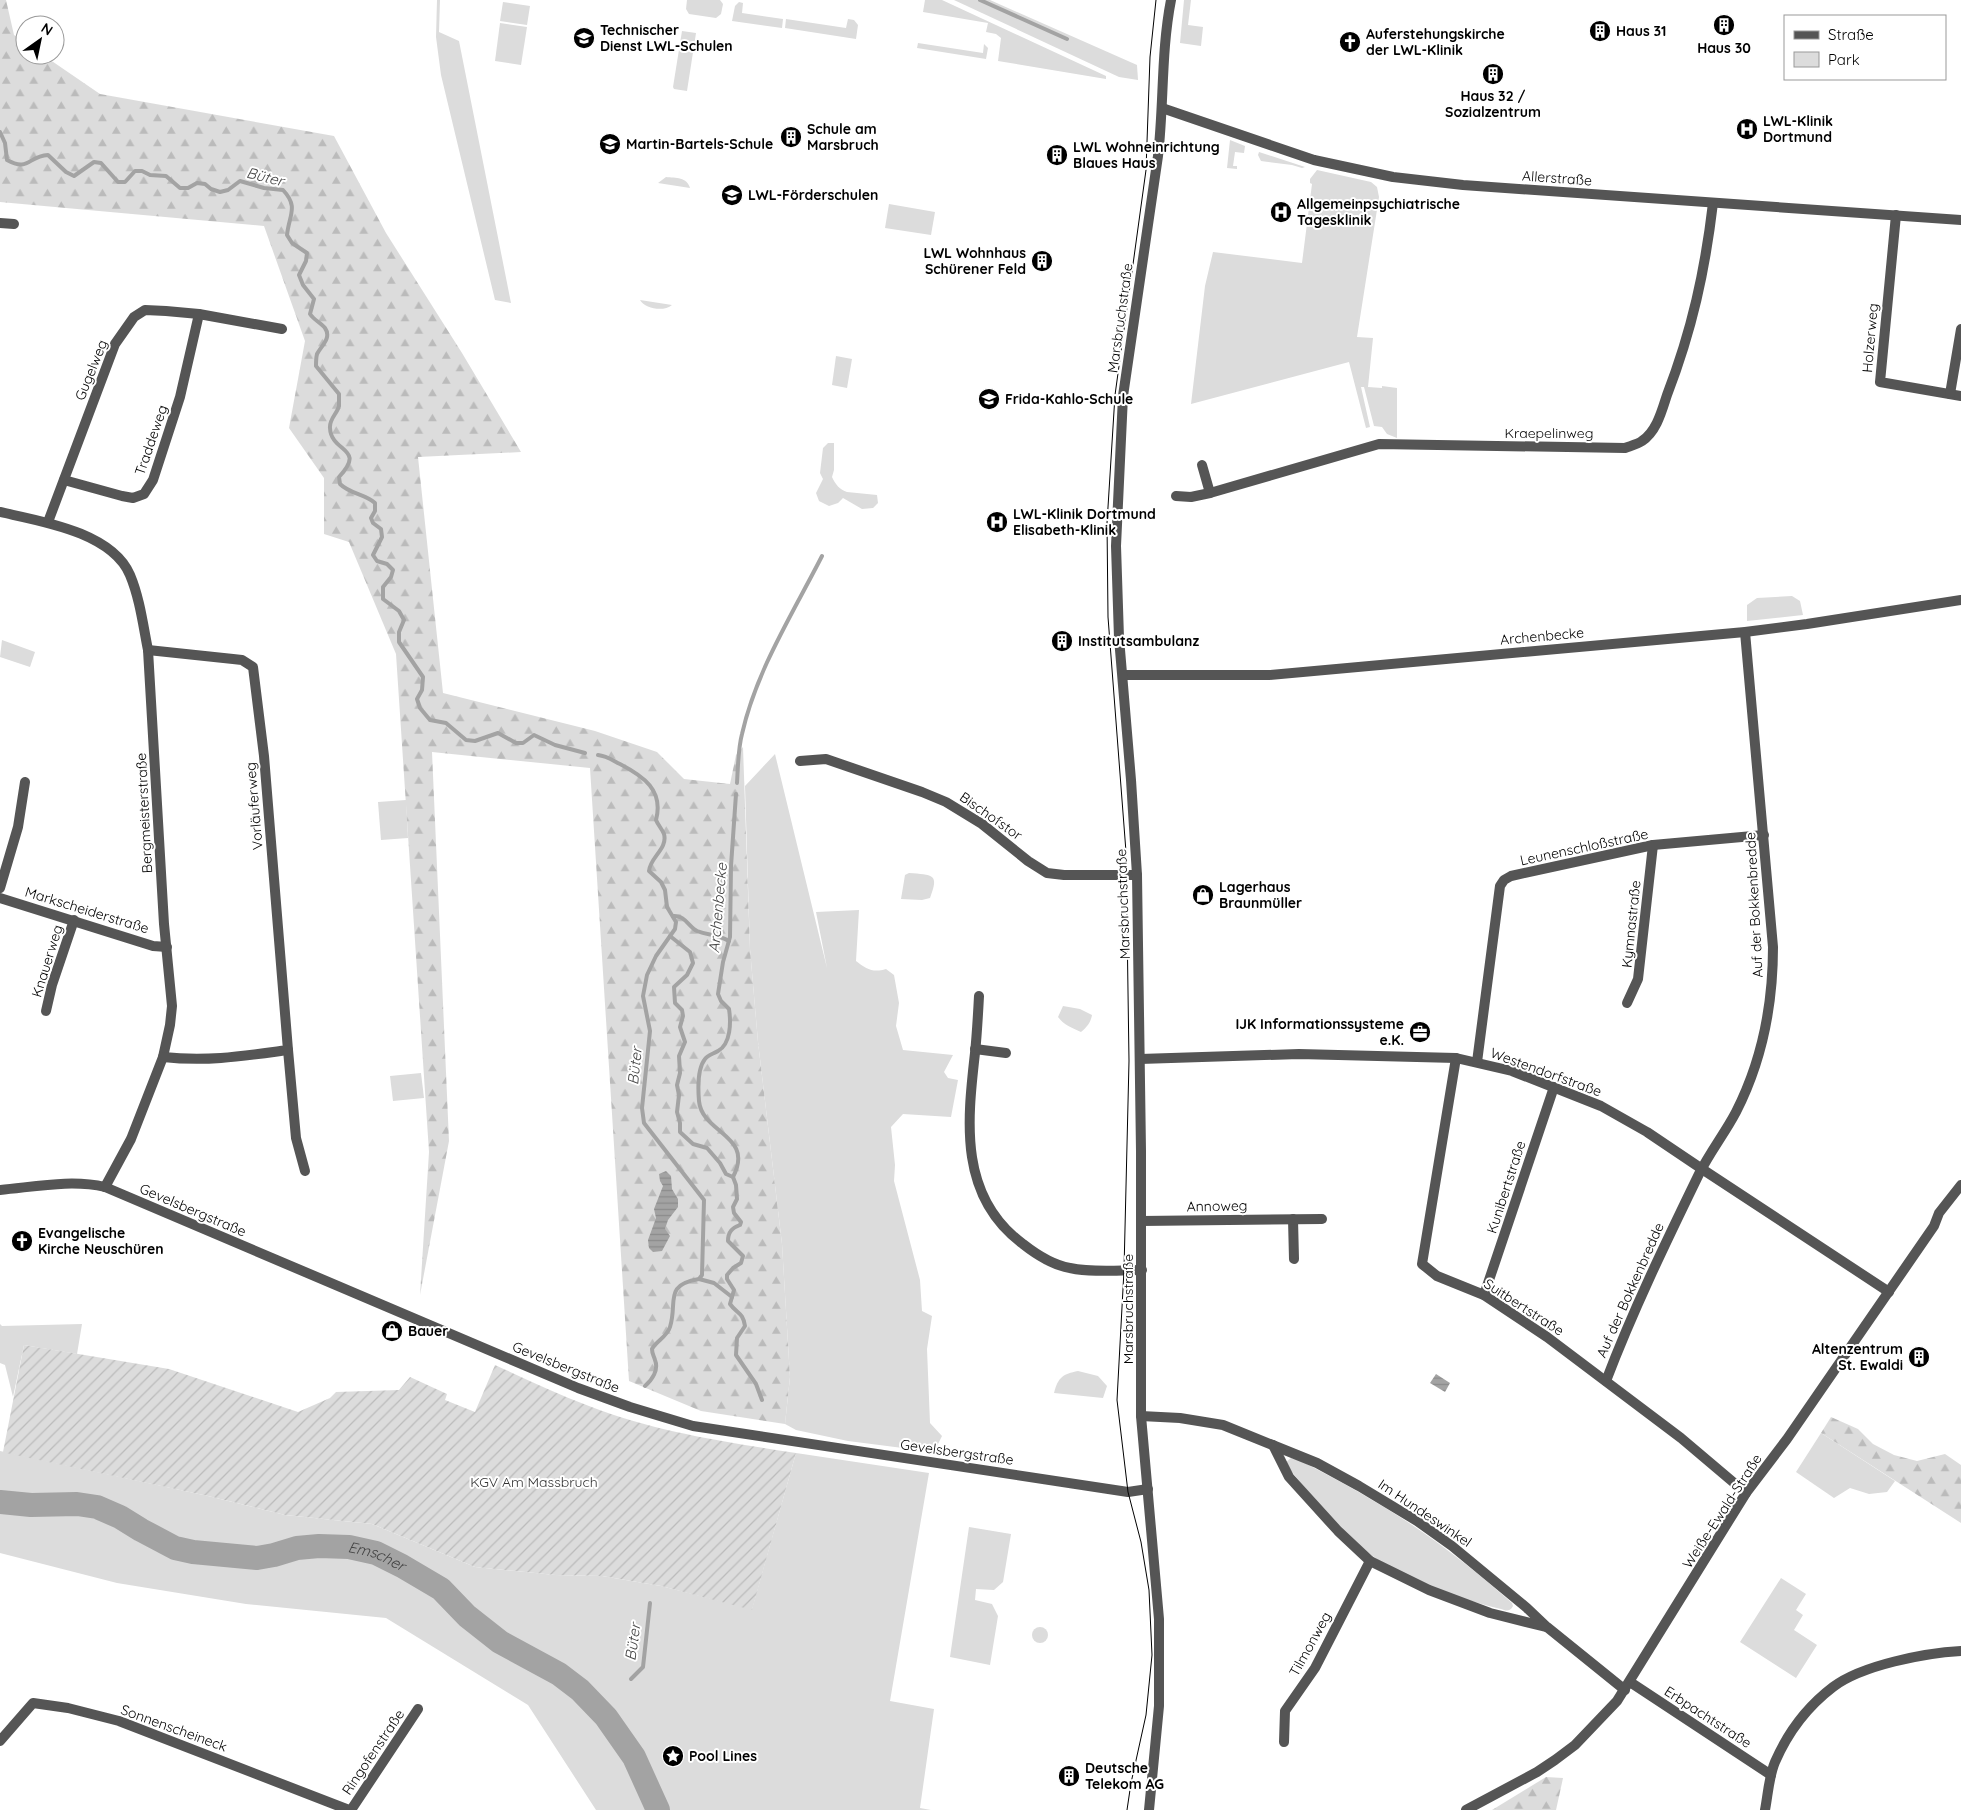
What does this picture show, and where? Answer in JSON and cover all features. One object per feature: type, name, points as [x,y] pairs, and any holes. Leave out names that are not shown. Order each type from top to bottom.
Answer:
[{"type":"street","name":"Marsbruchstraße","points":[[1149,1810],[1159,1706],[1159,1619],[1142,1416],[1137,875],[1119,638],[1116,546],[1123,396],[1158,156],[1171,0]]},
{"type":"street","name":"Allerstraße","points":[[1162,108],[1314,160],[1393,177],[1472,185],[1961,220]]},
{"type":"street","name":"Kraepelinweg","points":[[1176,496],[1191,496],[1210,492],[1379,444],[1625,448],[1642,442],[1658,421],[1681,358],[1696,308],[1708,246],[1713,203]]},
{"type":"street","name":"Holzerweg","points":[[1896,215],[1880,382],[1956,395]]},
{"type":"street","points":[[0,223],[14,224]]},
{"type":"street","name":"Gugelweg","points":[[48,522],[114,344],[134,317],[145,310],[199,314],[282,329]]},
{"type":"street","name":"Traddeweg","points":[[64,480],[133,498],[144,494],[153,480],[180,397],[199,314]]},
{"type":"street","points":[[1956,395],[1961,329]]},
{"type":"street","points":[[1202,465],[1210,492]]},
{"type":"street","name":"Bergmeisterstraße","points":[[0,512],[48,522],[76,532],[97,542],[116,556],[130,574],[140,608],[148,650],[166,946],[172,1006],[163,1057],[131,1140],[105,1187]]},
{"type":"street","name":"Archenbecke","points":[[1123,675],[1269,675],[1745,632],[1961,600]]},
{"type":"street","name":"Auf der Bokkenbredde","points":[[1606,1381],[1649,1276],[1702,1169],[1736,1112],[1750,1082],[1769,1011],[1773,976],[1773,947],[1745,632]]},
{"type":"street","name":"Vorläuferweg","points":[[148,650],[233,658],[242,660],[252,667],[264,756],[296,1138],[305,1171]]},
{"type":"street","name":"Bischofstor","points":[[800,761],[826,759],[946,802],[982,824],[1032,864],[1047,873],[1064,875],[1137,875]]},
{"type":"street","points":[[0,888],[18,827],[25,782]]},
{"type":"street","name":"Leunenschloßstraße","points":[[1477,1062],[1500,886],[1504,880],[1511,876],[1653,845],[1764,835]]},
{"type":"street","name":"Kymnastraße","points":[[1627,1003],[1638,978],[1653,845]]},
{"type":"street","name":"Markscheiderstraße","points":[[0,898],[153,946],[166,946]]},
{"type":"street","name":"Knauerweg","points":[[46,1011],[52,985],[74,920]]},
{"type":"street","points":[[979,996],[968,1108],[969,1138],[977,1180],[983,1198],[1011,1235],[1050,1262],[1067,1268],[1087,1271],[1142,1270]]},
{"type":"street","points":[[975,1049],[1006,1053]]},
{"type":"street","points":[[163,1057],[222,1059],[288,1050]]},
{"type":"street","name":"Westendorfstraße","points":[[1140,1059],[1299,1054],[1456,1058],[1512,1071],[1609,1110],[1648,1132],[1889,1292]]},
{"type":"street","name":"Suitbertstraße","points":[[1456,1058],[1422,1264],[1437,1276],[1484,1295],[1606,1381],[1681,1438],[1746,1493]]},
{"type":"street","name":"Kunibertstraße","points":[[1484,1295],[1554,1087]]},
{"type":"street","name":"Gevelsbergstraße","points":[[0,1190],[76,1184],[105,1187],[578,1388],[630,1407],[693,1426],[1128,1492],[1148,1488]]},
{"type":"street","name":"Weiße-Ewald-Straße","points":[[1466,1810],[1537,1772],[1574,1745],[1617,1702],[1746,1493],[1787,1439],[1934,1226],[1939,1213],[1961,1184]]},
{"type":"street","points":[[1293,1219],[1294,1260]]},
{"type":"street","name":"Annoweg","points":[[1141,1221],[1322,1219]]},
{"type":"street","name":"Im Hundeswinkel","points":[[1142,1416],[1180,1418],[1223,1426],[1318,1463],[1360,1486],[1417,1521],[1452,1546],[1527,1608],[1546,1627],[1627,1686]]},
{"type":"street","name":"Im Hundeswinkel","points":[[1273,1445],[1289,1477],[1338,1531],[1370,1561],[1428,1590],[1490,1613],[1546,1627]]},
{"type":"street","name":"Tilmonweg","points":[[1284,1742],[1285,1711],[1315,1668],[1370,1561]]},
{"type":"street","points":[[1764,1810],[1775,1762],[1785,1743],[1805,1713],[1835,1686],[1856,1674],[1897,1661],[1961,1651]]},
{"type":"street","name":"Erbpachtstraße","points":[[1627,1686],[1771,1775]]},
{"type":"street","name":"Sonnenscheineck","points":[[0,1741],[33,1703],[68,1708],[119,1721],[350,1810]]},
{"type":"street","name":"Ringofenstraße","points":[[350,1810],[418,1709]]},
{"type":"green space","points":[[0,0],[6,0],[15,36],[15,65],[58,65],[100,94],[334,136],[386,233],[462,353],[521,452],[418,457],[443,693],[595,731],[657,752],[684,779],[730,784],[736,755],[743,747],[750,949],[758,1042],[782,1244],[790,1377],[785,1424],[701,1411],[629,1381],[590,768],[432,752],[449,1141],[420,1295],[429,1152],[396,654],[349,542],[324,534],[324,478],[289,428],[305,341],[264,226],[0,202]]},
{"type":"green space","points":[[437,0],[440,0],[439,32],[459,41],[511,303],[495,300],[441,75],[436,37]]},
{"type":"green space","points":[[687,0],[720,0],[723,4],[721,14],[716,18],[689,14],[686,9]]},
{"type":"green space","points":[[925,0],[942,0],[1106,76],[1106,79],[998,61],[1001,38],[996,34],[986,32],[988,23],[923,12]]},
{"type":"green space","points":[[954,0],[990,0],[1137,65],[1138,80],[1119,77]]},
{"type":"green space","points":[[1184,0],[1191,0],[1188,25],[1203,27],[1201,46],[1180,43]]},
{"type":"green space","points":[[503,2],[530,6],[527,25],[500,21]]},
{"type":"green space","points":[[739,2],[743,3],[742,13],[783,19],[782,28],[732,21],[735,6]]},
{"type":"green space","points":[[786,19],[846,28],[848,19],[854,20],[858,25],[856,39],[785,28]]},
{"type":"green space","points":[[500,23],[527,27],[521,65],[495,61]]},
{"type":"green space","points":[[682,31],[696,33],[687,91],[674,89],[673,87]]},
{"type":"green space","points":[[918,43],[983,53],[984,44],[988,48],[986,59],[917,48]]},
{"type":"green space","points":[[1230,140],[1245,146],[1244,153],[1235,152],[1233,166],[1237,166],[1237,169],[1227,168]]},
{"type":"green space","points":[[1259,152],[1305,167],[1261,161],[1258,155]]},
{"type":"green space","points":[[1317,170],[1371,182],[1377,187],[1379,197],[1357,337],[1373,338],[1368,387],[1397,388],[1397,438],[1387,434],[1382,427],[1374,426],[1364,387],[1361,387],[1370,427],[1366,428],[1349,362],[1191,404],[1205,286],[1213,252],[1302,263],[1312,184],[1310,179]]},
{"type":"green space","points":[[666,177],[684,180],[689,184],[690,188],[658,183]]},
{"type":"green space","points":[[889,204],[935,212],[931,235],[885,228]]},
{"type":"green space","points":[[640,300],[672,305],[660,309],[646,306]]},
{"type":"green space","points":[[836,356],[852,359],[847,388],[832,385]]},
{"type":"green space","points":[[828,443],[834,443],[834,470],[832,477],[835,482],[847,492],[877,495],[878,503],[873,508],[862,509],[843,498],[838,503],[829,506],[819,501],[816,493],[823,479],[820,473],[823,448]]},
{"type":"green space","points":[[1792,596],[1800,601],[1803,615],[1747,621],[1747,605],[1757,598]]},
{"type":"green space","points":[[2,640],[35,652],[30,667],[0,657]]},
{"type":"green space","points":[[775,754],[827,968],[816,912],[859,910],[856,961],[870,970],[886,969],[894,975],[899,1003],[896,1026],[903,1050],[953,1055],[944,1072],[948,1078],[958,1080],[951,1117],[903,1114],[891,1127],[895,1165],[894,1181],[920,1280],[922,1311],[932,1316],[927,1349],[930,1423],[942,1436],[934,1452],[848,1441],[796,1430],[785,1424],[790,1377],[782,1244],[758,1042],[750,949],[745,786]]},
{"type":"green space","points":[[406,800],[408,838],[381,840],[378,802]]},
{"type":"green space","points":[[909,873],[932,877],[934,884],[930,898],[922,900],[901,899],[905,875]]},
{"type":"green space","points":[[1063,1006],[1080,1009],[1092,1015],[1091,1020],[1081,1032],[1060,1020],[1058,1017]]},
{"type":"green space","points":[[421,1073],[424,1098],[393,1101],[390,1076]]},
{"type":"green space","points":[[0,1324],[2,1326],[82,1324],[77,1354],[24,1345],[13,1397],[5,1365],[0,1363]]},
{"type":"green space","name":"KGV Am Massbruch","points":[[24,1345],[169,1369],[298,1412],[330,1398],[336,1392],[399,1390],[410,1377],[447,1394],[445,1400],[475,1412],[495,1365],[577,1401],[639,1423],[743,1445],[796,1453],[752,1610],[661,1586],[602,1576],[555,1575],[475,1567],[372,1524],[285,1515],[208,1496],[3,1452]]},
{"type":"green space","points":[[1078,1371],[1098,1376],[1107,1386],[1103,1398],[1054,1393],[1057,1383],[1062,1377],[1068,1373]]},
{"type":"green space","points":[[1831,1417],[1858,1429],[1873,1444],[1894,1455],[1917,1461],[1945,1454],[1961,1465],[1961,1523],[1821,1433]]},
{"type":"green space","points":[[1821,1433],[1895,1481],[1887,1492],[1869,1494],[1850,1488],[1834,1498],[1796,1472]]},
{"type":"green space","points":[[0,1451],[208,1496],[285,1515],[372,1524],[475,1567],[555,1575],[602,1576],[661,1586],[752,1609],[796,1453],[929,1473],[890,1701],[934,1709],[920,1808],[931,1810],[596,1810],[528,1705],[386,1618],[246,1604],[117,1583],[0,1553]]},
{"type":"green space","points":[[1291,1458],[1297,1459],[1347,1486],[1412,1525],[1480,1576],[1512,1603],[1512,1608],[1505,1610],[1467,1600],[1433,1588],[1385,1565],[1349,1536],[1320,1505],[1292,1472],[1286,1462]]},
{"type":"green space","points":[[969,1527],[1011,1534],[1003,1582],[994,1590],[976,1589],[975,1600],[992,1604],[998,1616],[990,1665],[950,1657]]},
{"type":"green space","points":[[1781,1578],[1806,1594],[1796,1610],[1803,1615],[1794,1630],[1817,1645],[1796,1678],[1740,1642]]},
{"type":"green space","points":[[1040,1627],[1048,1635],[1040,1643],[1032,1635]]},
{"type":"green space","points":[[1546,1777],[1563,1778],[1556,1810],[1492,1810]]},
{"type":"shaded area","points":[[666,1171],[671,1176],[672,1189],[678,1199],[678,1207],[668,1220],[665,1229],[670,1236],[662,1251],[653,1252],[649,1248],[648,1240],[656,1218],[654,1209],[663,1186],[659,1174]]},
{"type":"shaded area","points":[[1436,1374],[1450,1383],[1445,1392],[1430,1383]]},
{"type":"waterway","points":[[980,0],[1067,39]]},
{"type":"waterway","name":"Büter","points":[[0,132],[5,143],[7,160],[24,164],[41,156],[48,155],[66,172],[74,176],[94,162],[101,163],[118,182],[125,182],[135,171],[142,171],[150,175],[166,176],[180,188],[188,188],[197,183],[205,184],[211,189],[220,192],[228,190],[240,181],[264,188],[283,190],[291,201],[292,206],[287,235],[292,243],[307,253],[306,261],[299,275],[303,285],[314,299],[310,314],[327,332],[327,339],[317,354],[316,366],[339,394],[339,406],[330,428],[332,436],[349,455],[350,460],[339,477],[340,484],[375,503],[375,511],[371,518],[373,523],[381,529],[382,537],[373,555],[377,561],[387,564],[393,570],[391,577],[383,587],[383,599],[399,611],[404,620],[399,632],[399,642],[423,677],[422,690],[417,699],[420,708],[430,720],[446,723],[466,740],[475,741],[498,733],[516,743],[523,743],[534,735],[555,745],[585,753]]},
{"type":"waterway","name":"Archenbecke","points":[[737,783],[741,740],[756,688],[776,643],[822,556]]},
{"type":"waterway","name":"Büter","points":[[598,755],[612,760],[644,779],[650,785],[657,800],[656,820],[665,839],[661,849],[652,861],[649,871],[661,882],[665,890],[667,907],[676,922],[675,929],[656,956],[647,975],[643,996],[650,1031],[642,1108],[644,1123],[704,1200],[702,1275],[699,1279],[688,1282],[676,1290],[670,1327],[652,1349],[656,1367],[652,1378],[645,1386]]},
{"type":"waterway","name":"Archenbecke","points":[[736,794],[731,866],[730,937],[723,962],[718,994],[721,1001],[729,1009],[729,1032],[722,1048],[708,1056],[702,1063],[698,1091],[702,1112],[733,1143],[737,1152],[738,1163],[733,1177],[736,1185],[737,1199],[733,1207],[734,1213],[741,1222],[740,1225],[731,1231],[728,1241],[743,1256],[741,1263],[733,1268],[727,1275],[727,1279],[734,1290],[730,1304],[741,1316],[745,1326],[737,1338],[736,1355],[756,1384],[762,1400]]},
{"type":"waterway","points":[[673,916],[681,917],[697,931],[729,941]]},
{"type":"waterway","points":[[670,936],[690,952],[693,963],[687,975],[674,987],[675,1003],[682,1010],[683,1016],[680,1027],[685,1042],[679,1056],[680,1073],[677,1085],[679,1095],[677,1112],[680,1132],[693,1144],[707,1148],[720,1163],[726,1174],[733,1177]]},
{"type":"waterway","points":[[699,1279],[714,1283],[732,1297]]},
{"type":"waterway","name":"Emscher","points":[[0,1502],[31,1505],[77,1504],[97,1507],[120,1517],[175,1548],[193,1552],[257,1558],[297,1548],[319,1546],[349,1547],[376,1553],[441,1589],[467,1616],[500,1642],[559,1674],[580,1690],[606,1717],[634,1757],[658,1810]]},
{"type":"waterway","name":"Büter","points":[[631,1679],[643,1667],[650,1603]]},
{"type":"waterway","name":"Büter","points":[[600,1710],[606,1706]]},
{"type":"tram line","points":[[1127,1810],[1146,1715],[1152,1655],[1149,1590],[1141,1542],[1128,1492],[1117,1400],[1124,1270],[1129,1061],[1126,852],[1108,617],[1107,523],[1115,395],[1146,170],[1150,57],[1156,0]]},
{"type":"place","name":"Haus 30","points":[[1724,25]]},
{"type":"place","name":"Haus 31","points":[[1600,31]]},
{"type":"place","name":"Technischer Dienst LWL-Schulen","points":[[584,38]]},
{"type":"place","name":"Auferstehungskirche der LWL-Klinik","points":[[1350,42]]},
{"type":"place","name":"Haus 32 / Sozialzentrum","points":[[1493,74]]},
{"type":"place","name":"LWL-Klinik Dortmund","points":[[1747,129]]},
{"type":"place","name":"Schule am Marsbruch","points":[[791,137]]},
{"type":"place","name":"Martin-Bartels-Schule","points":[[610,144]]},
{"type":"place","name":"LWL Wohneinrichtung Blaues Haus","points":[[1057,155]]},
{"type":"place","name":"LWL-Förderschulen","points":[[732,195]]},
{"type":"place","name":"Allgemeinpsychiatrische Tagesklinik","points":[[1281,212]]},
{"type":"place","name":"LWL Wohnhaus Schürener Feld","points":[[1042,261]]},
{"type":"place","name":"Frida-Kahlo-Schule","points":[[989,399]]},
{"type":"place","name":"LWL-Klinik Dortmund Elisabeth-Klinik","points":[[997,522]]},
{"type":"place","name":"Institutsambulanz","points":[[1062,641]]},
{"type":"place","name":"Lagerhaus Braunmüller","points":[[1203,895]]},
{"type":"place","name":"IJK Informationssysteme e.K.","points":[[1420,1032]]},
{"type":"place","name":"Evangelische Kirche Neuschüren","points":[[22,1241]]},
{"type":"place","name":"Bauer","points":[[392,1331]]},
{"type":"place","name":"Altenzentrum St. Ewaldi","points":[[1919,1357]]},
{"type":"place","name":"Pool Lines","points":[[673,1756]]},
{"type":"place","name":"Deutsche Telekom AG","points":[[1069,1776]]}]
